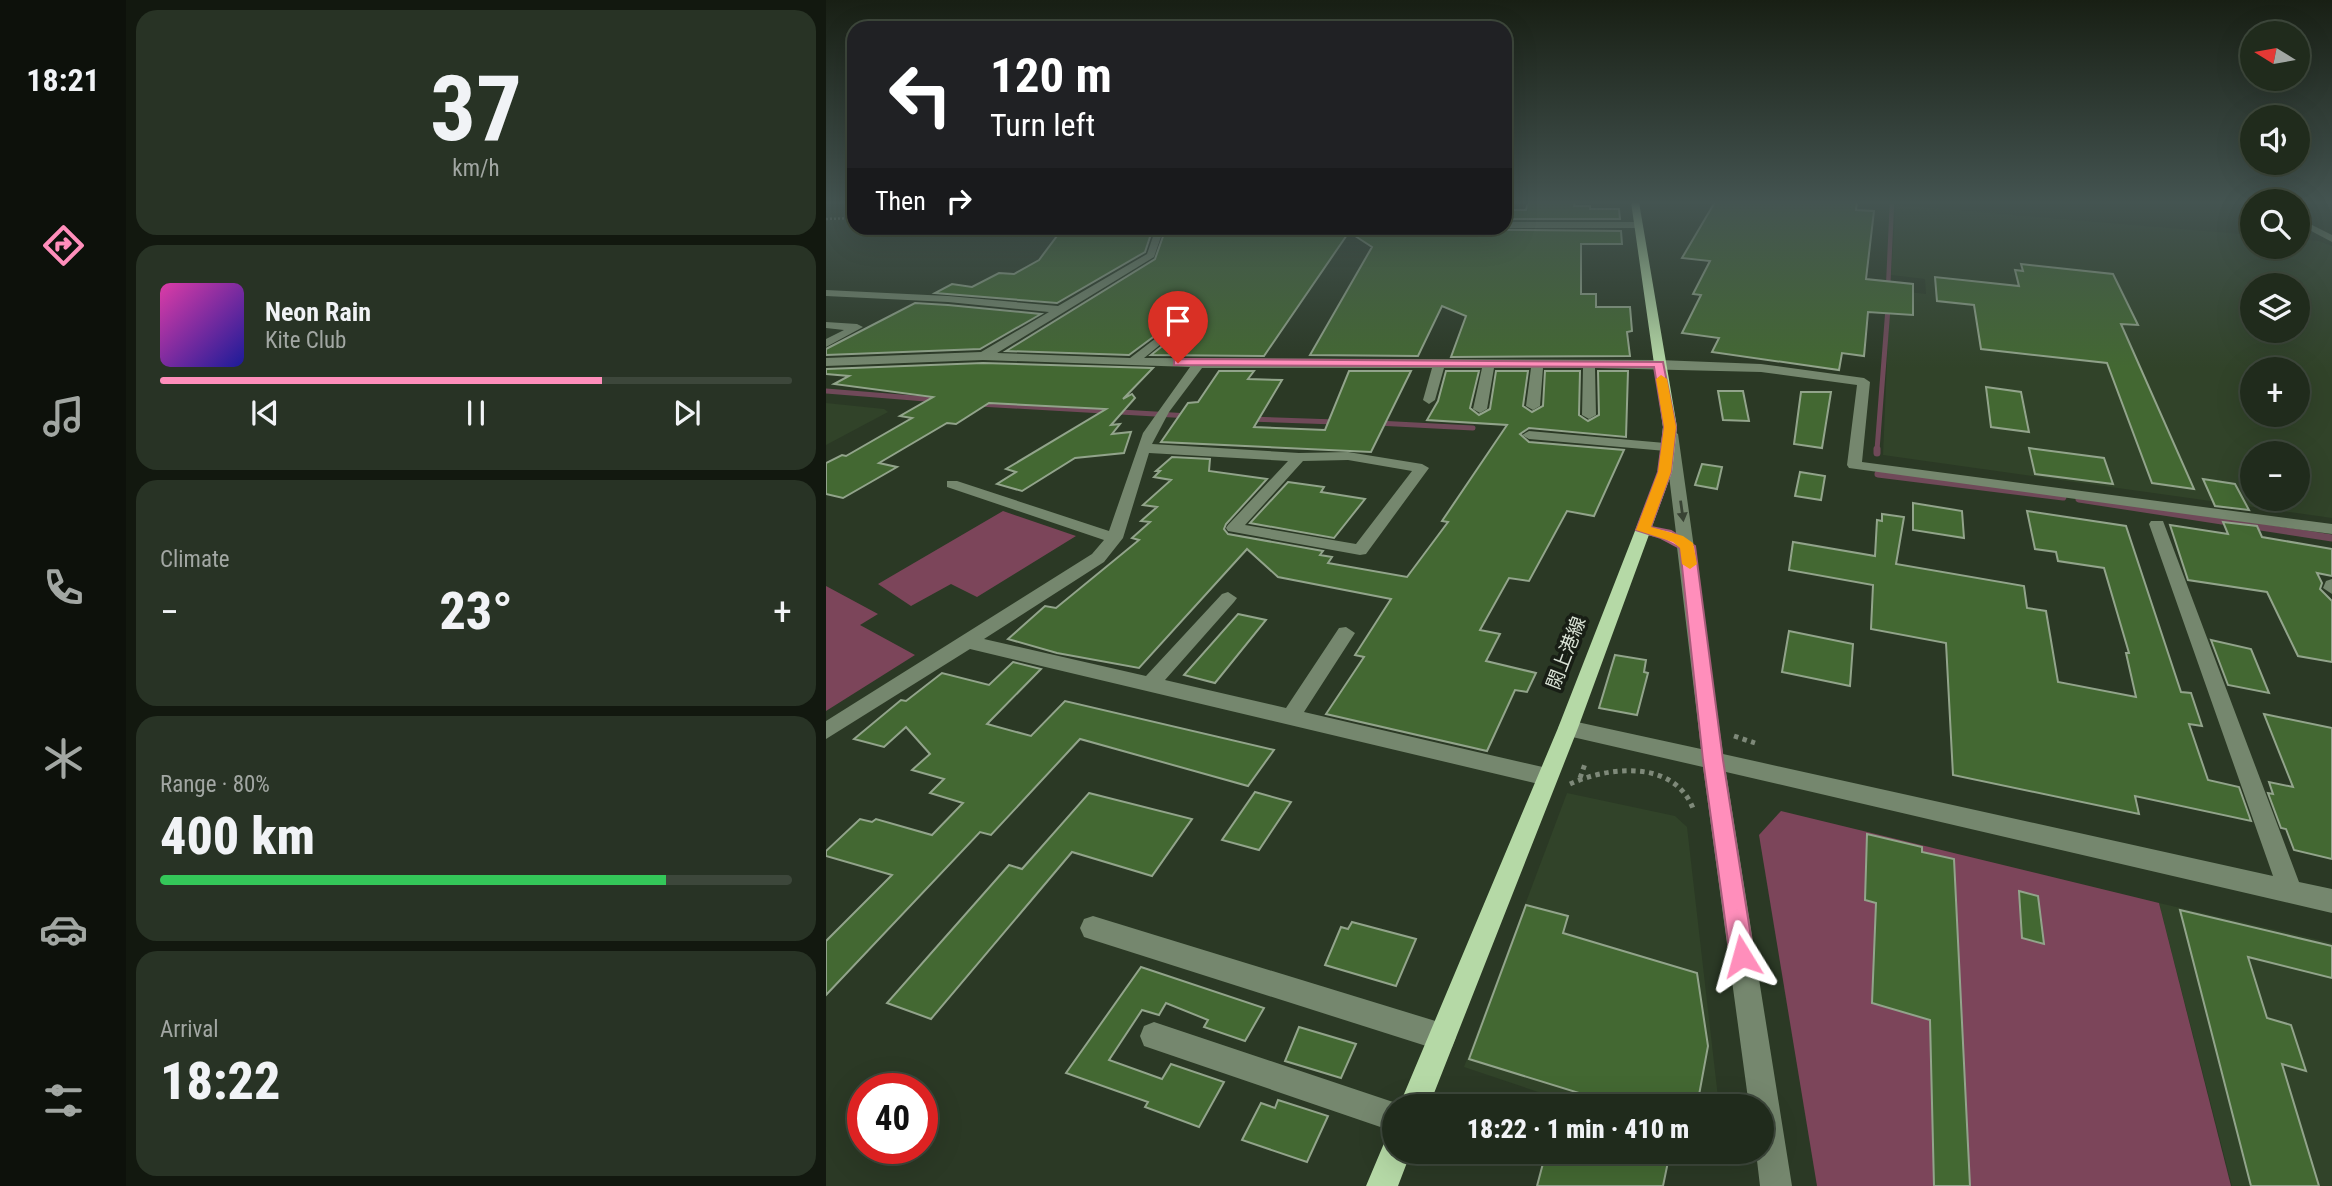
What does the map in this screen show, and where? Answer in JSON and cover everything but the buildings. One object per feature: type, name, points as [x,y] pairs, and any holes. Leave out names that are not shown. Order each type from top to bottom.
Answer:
[{"type":"main road","name":"閖上港線","points":[[1419,1094],[1548,777],[1665,472],[1670,427],[1643,257]]},
{"type":"main road","points":[[1382,1186],[1391,1164]]},
{"type":"street","points":[[983,356],[1147,257]]},
{"type":"street","points":[[826,293],[948,299],[1061,310]]},
{"type":"street","points":[[1134,361],[1190,315]]},
{"type":"street","points":[[826,325],[857,327],[826,344]]},
{"type":"street","points":[[826,362],[983,356],[1199,364],[1659,364],[1761,368],[1864,382],[1854,465],[2332,529]]},
{"type":"street","points":[[826,731],[1098,558],[1115,538],[1133,490],[1143,447],[1159,415],[1199,364]]},
{"type":"street","points":[[1429,400],[1439,364]]},
{"type":"street","points":[[1479,409],[1489,364]]},
{"type":"street","points":[[1533,406],[1537,364]]},
{"type":"street","points":[[1589,364],[1589,415]]},
{"type":"street","points":[[1670,427],[1713,760],[1776,1186]]},
{"type":"street","points":[[1529,435],[1667,447]]},
{"type":"street","points":[[1143,447],[1299,457],[1348,456],[1422,468],[1360,550],[1234,528],[1299,457]]},
{"type":"street","points":[[952,484],[1115,538]]},
{"type":"street","points":[[2157,524],[2290,891]]},
{"type":"street","points":[[1643,530],[1665,534],[1687,546]]},
{"type":"street","points":[[1150,685],[1228,598]]},
{"type":"street","points":[[1290,718],[1346,634]]},
{"type":"street","points":[[965,641],[1548,777]]},
{"type":"street","points":[[1567,728],[2332,901]]},
{"type":"street","points":[[1093,928],[1442,1037]]},
{"type":"street","points":[[1154,1037],[1382,1114]]},
{"type":"path","points":[[1586,761],[1579,779],[1617,767],[1659,774],[1692,801],[1694,813]]},
{"type":"shaded area","points":[[1892,257],[2332,257],[2332,518],[2282,511],[2310,511],[2310,441],[2240,441],[2240,505],[1883,455],[1890,290],[1926,294],[1925,279],[1891,275]]},
{"type":"shaded area","points":[[826,403],[884,409],[888,412],[826,445]]},
{"type":"shaded area","points":[[1003,511],[1076,536],[977,597],[951,584],[911,606],[878,584]]},
{"type":"shaded area","points":[[826,586],[878,614],[860,625],[915,655],[826,711]]},
{"type":"shaded area","points":[[1567,793],[1675,816],[1687,827],[1718,1094],[1544,1094],[1464,1067]]},
{"type":"shaded area","points":[[1781,811],[2159,903],[2231,1186],[1817,1186],[1759,835]]},
{"type":"shaded area","points":[[2159,903],[2332,943],[2332,1186],[2232,1186]]},
{"type":"waterway","points":[[1888,289],[1889,257]]},
{"type":"waterway","points":[[1877,450],[1888,308]]},
{"type":"waterway","points":[[826,391],[938,400]]},
{"type":"waterway","points":[[979,404],[1190,416]]},
{"type":"waterway","points":[[1248,419],[1336,422]]},
{"type":"waterway","points":[[1377,423],[1473,428]]},
{"type":"waterway","points":[[1878,474],[2063,497]]},
{"type":"waterway","points":[[2079,499],[2332,538]]},
{"type":"slow traffic","points":[[1661,379],[1670,427],[1665,472],[1643,530],[1678,539],[1687,546],[1690,564]]},
{"type":"route","points":[[1178,363],[1659,364],[1670,427],[1665,472],[1643,530],[1665,534],[1687,546],[1713,760],[1742,956]]}]
